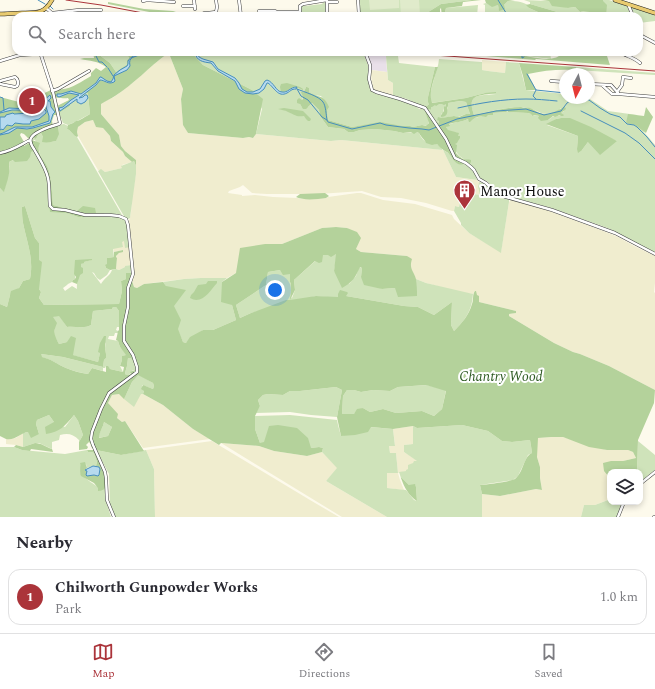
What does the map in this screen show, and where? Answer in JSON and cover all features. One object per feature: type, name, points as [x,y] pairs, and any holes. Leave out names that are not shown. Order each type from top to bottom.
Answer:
[{"type":"main road","points":[[38,12],[46,8],[52,0]]},
{"type":"main road","points":[[615,0],[655,13]]},
{"type":"main road","points":[[0,14],[12,14]]},
{"type":"street","points":[[143,1],[162,0],[174,2]]},
{"type":"street","points":[[183,6],[195,8],[194,0]]},
{"type":"street","points":[[216,0],[216,12]]},
{"type":"street","points":[[239,0],[240,12]]},
{"type":"street","points":[[358,0],[359,12]]},
{"type":"street","points":[[327,12],[328,1]]},
{"type":"street","points":[[259,11],[300,12],[300,8],[303,4],[328,1],[337,2]]},
{"type":"street","points":[[628,4],[631,12]]},
{"type":"street","points":[[46,8],[51,12]]},
{"type":"street","points":[[61,12],[101,10]]},
{"type":"street","points":[[643,36],[655,42]]},
{"type":"street","points":[[0,61],[20,56]]},
{"type":"street","points":[[0,153],[18,147],[30,140],[35,134],[60,123],[58,111],[41,56]]},
{"type":"street","points":[[367,56],[370,65],[369,80],[372,90],[400,98],[423,107],[446,139],[455,158],[471,167],[479,179],[501,196],[552,210],[615,233],[655,254]]},
{"type":"street","points":[[627,56],[640,63]]},
{"type":"street","points":[[52,91],[89,71]]},
{"type":"street","points":[[0,80],[16,77],[18,85],[15,87],[0,84]]},
{"type":"street","points":[[618,93],[622,85],[623,77],[631,78]]},
{"type":"street","points":[[551,80],[559,81]]},
{"type":"street","points":[[595,84],[611,85],[618,93]]},
{"type":"street","points":[[602,85],[612,94],[618,93],[655,97]]},
{"type":"street","points":[[30,140],[48,176],[50,206],[53,209],[65,210],[85,215],[119,216],[126,219],[128,224],[132,274],[128,288],[128,307],[124,326],[124,341],[133,356],[137,367],[137,372],[109,393],[92,432],[93,445],[105,472],[107,500],[114,517]]},
{"type":"street","points":[[643,482],[655,472]]},
{"type":"street","points":[[618,517],[623,505]]},
{"type":"shaded area","points":[[164,56],[170,56],[183,89],[181,99],[183,124],[188,133],[243,138],[253,138],[256,134],[331,141],[341,140],[443,150],[456,177],[477,180],[479,182],[478,187],[480,195],[462,192],[459,207],[455,206],[454,211],[452,211],[426,203],[401,198],[381,197],[362,191],[319,194],[267,194],[252,193],[243,185],[229,191],[228,193],[242,196],[255,195],[300,199],[326,198],[361,193],[383,200],[415,204],[452,215],[454,219],[469,233],[501,252],[509,202],[511,200],[541,208],[598,229],[618,237],[655,256],[655,390],[609,366],[554,343],[509,316],[509,314],[516,313],[516,311],[479,302],[475,291],[473,294],[463,293],[416,279],[411,270],[411,264],[407,256],[361,252],[356,249],[360,238],[347,228],[322,228],[282,244],[265,244],[236,273],[227,278],[184,279],[144,284],[137,288],[134,287],[132,281],[134,271],[129,221],[136,174],[136,160],[121,146],[119,135],[101,114],[101,103],[114,97]]},
{"type":"shaded area","points":[[368,56],[386,56],[387,72],[371,70]]},
{"type":"shaded area","points":[[482,60],[506,62],[505,73],[482,70]]},
{"type":"shaded area","points":[[371,70],[387,72],[388,80],[393,83],[393,95],[379,93],[374,90]]},
{"type":"shaded area","points":[[93,120],[96,126],[103,128],[110,136],[111,141],[132,162],[122,165],[122,168],[105,172],[98,170],[77,132],[78,127],[85,122]]},
{"type":"shaded area","points":[[129,240],[131,265],[119,270],[116,269],[116,256],[123,250],[114,252],[113,248],[122,241]]},
{"type":"shaded area","points":[[141,393],[163,405],[193,429],[210,439],[143,448],[125,421],[122,422],[117,418],[108,403],[112,395]]},
{"type":"shaded area","points":[[413,426],[413,444],[404,445],[404,452],[418,461],[413,463],[407,471],[398,473],[396,453],[390,453],[389,446],[395,445],[393,429]]},
{"type":"shaded area","points":[[23,433],[23,447],[6,444],[6,439],[16,438]]},
{"type":"shaded area","points":[[563,437],[607,450],[628,450],[633,452],[636,458],[623,461],[611,461],[610,469],[607,469],[607,500],[595,505],[584,505],[581,517],[482,517],[482,494],[500,496],[536,489],[542,490],[540,467],[537,457],[537,438]]},
{"type":"shaded area","points":[[212,441],[339,517],[155,517],[154,469],[146,450]]},
{"type":"shaded area","points":[[221,443],[259,446],[274,451],[307,456],[322,452],[338,468],[326,481],[387,517],[342,517]]},
{"type":"shaded area","points":[[387,472],[398,473],[404,490],[387,488]]},
{"type":"green space","points":[[359,0],[472,0],[441,4],[428,12],[360,12]]},
{"type":"green space","points":[[369,0],[399,0],[399,8],[370,10]]},
{"type":"green space","points":[[400,0],[419,0],[420,12],[401,12]]},
{"type":"green space","points":[[481,0],[463,2],[462,6],[446,8],[445,12],[442,12],[441,8],[440,12],[428,12],[441,4]]},
{"type":"green space","points":[[485,0],[515,0],[508,1],[504,5],[505,9],[499,11],[498,5],[492,7],[486,3]]},
{"type":"green space","points":[[524,0],[549,1],[568,8],[575,7],[580,12],[557,12],[530,4],[530,2]]},
{"type":"green space","points":[[541,0],[603,0],[607,5],[606,12],[580,12],[575,7],[568,8],[552,6],[549,1]]},
{"type":"green space","points":[[603,0],[609,0],[627,6],[629,12],[580,12]]},
{"type":"green space","points":[[508,1],[516,1],[528,5],[529,8],[538,12],[485,12],[485,5],[483,4],[486,3],[492,6],[498,5],[499,10]]},
{"type":"green space","points":[[108,2],[144,9],[176,12],[149,12],[108,4]]},
{"type":"green space","points":[[324,2],[326,4],[327,12],[301,12],[301,7],[303,6],[322,4]]},
{"type":"green space","points":[[530,4],[557,12],[538,12],[526,5]]},
{"type":"green space","points":[[478,5],[477,12],[445,12],[446,8]]},
{"type":"green space","points":[[631,7],[655,15],[655,21],[643,22],[643,12],[632,12]]},
{"type":"green space","points":[[94,56],[101,56],[110,63],[116,72],[127,65],[127,60],[129,58],[128,56],[164,56],[122,91],[101,104],[101,114],[119,135],[121,146],[136,160],[136,166],[134,161],[132,162],[125,156],[123,152],[111,141],[110,136],[103,128],[96,127],[93,120],[85,122],[78,127],[77,137],[67,129],[68,125],[90,114],[87,93],[59,113],[57,106],[69,100],[68,98],[55,98],[53,92],[59,89],[67,89],[80,83],[91,76],[91,73],[96,68],[101,71],[106,67],[97,62],[80,59],[94,58]]},
{"type":"green space","points":[[101,56],[128,56],[129,58],[127,60],[127,66],[116,72],[110,63]]},
{"type":"green space","points":[[170,56],[195,56],[203,65],[252,90],[263,99],[256,134],[253,138],[243,138],[188,133],[183,125],[181,99],[183,89]]},
{"type":"green space","points":[[195,56],[364,56],[368,65],[370,90],[376,94],[413,105],[419,109],[422,108],[426,111],[425,112],[429,122],[427,126],[422,125],[413,127],[371,124],[352,127],[328,120],[326,102],[321,96],[313,95],[309,92],[309,88],[306,87],[304,92],[302,92],[303,97],[300,104],[302,107],[308,107],[312,103],[319,110],[320,116],[328,127],[344,129],[348,132],[375,129],[403,133],[417,132],[426,142],[437,144],[443,150],[341,140],[331,141],[256,134],[262,109],[252,90],[203,65]]},
{"type":"green space","points":[[386,56],[398,56],[399,63],[435,67],[428,97],[429,104],[425,108],[407,99],[393,95],[393,83],[388,80]]},
{"type":"green space","points":[[486,56],[526,56],[551,59],[559,56],[607,56],[610,65],[536,59]]},
{"type":"green space","points":[[526,56],[551,56],[551,59]]},
{"type":"green space","points":[[439,59],[482,62],[482,70],[505,73],[506,62],[519,63],[526,90],[559,93],[559,104],[595,104],[595,102],[608,111],[637,115],[644,132],[655,145],[655,253],[610,229],[548,207],[499,193],[487,181],[482,180],[465,160],[458,155],[455,150],[455,142],[458,133],[448,131],[446,127],[453,123],[468,119],[509,111],[528,113],[532,116],[537,115],[543,119],[549,120],[553,117],[559,116],[564,111],[561,108],[554,113],[549,114],[541,113],[529,108],[517,107],[474,115],[472,108],[473,99],[479,96],[496,94],[485,93],[466,98],[431,103],[430,98]],"holes":[[[561,118],[617,141],[588,142],[582,150],[577,149],[578,136],[547,125],[556,119]]]},
{"type":"green space","points":[[519,63],[576,67],[559,68],[559,70],[528,74],[536,90],[526,90]]},
{"type":"green space","points":[[435,67],[438,67],[431,89],[432,103],[496,92],[480,95],[473,99],[472,108],[474,115],[515,107],[530,108],[541,113],[548,114],[565,107],[566,109],[561,113],[564,115],[553,116],[548,120],[541,121],[538,118],[539,116],[532,116],[528,113],[508,111],[493,113],[493,115],[488,115],[486,117],[478,117],[470,122],[468,119],[449,124],[450,126],[446,127],[448,130],[459,133],[458,136],[460,136],[455,144],[457,145],[456,153],[463,159],[471,160],[469,165],[466,162],[461,165],[456,163],[449,153],[437,144],[432,145],[426,143],[417,132],[414,134],[411,132],[403,133],[375,129],[348,132],[344,129],[328,127],[320,116],[319,110],[312,103],[306,109],[303,109],[300,104],[297,103],[299,98],[302,100],[303,99],[301,92],[304,92],[307,87],[309,88],[309,92],[323,98],[327,103],[329,107],[327,110],[328,120],[352,127],[380,122],[413,127],[422,125],[426,126],[429,123],[425,112],[426,111],[435,123],[437,122],[438,124],[438,117],[441,118],[454,116],[459,117],[470,114],[466,102],[460,101],[448,103],[447,113],[443,117],[441,117],[441,115],[444,111],[444,107],[446,107],[446,104],[435,105],[431,107],[431,110],[427,110],[425,108],[429,104],[428,97]]},
{"type":"green space","points":[[595,68],[655,73],[655,75],[595,71]]},
{"type":"green space","points":[[287,83],[300,87],[303,90],[295,87],[285,92],[281,92],[281,84]]},
{"type":"green space","points":[[51,90],[58,115],[54,115],[52,121],[53,126],[35,133],[29,139],[21,133],[20,135],[24,142],[23,144],[24,146],[29,143],[30,144],[32,140],[40,143],[39,150],[47,166],[52,187],[53,205],[77,211],[83,206],[95,208],[96,213],[104,213],[105,216],[78,217],[67,213],[50,212],[47,176],[34,150],[31,152],[27,161],[15,162],[13,160],[9,162],[9,173],[4,192],[0,188],[0,97],[19,102],[36,97]]},
{"type":"green space","points":[[87,93],[90,114],[68,125],[63,123],[59,113]]},
{"type":"green space","points":[[460,101],[466,102],[470,114],[437,119],[439,121],[438,124],[427,109],[435,104],[447,104],[447,107],[444,108],[443,113],[441,114],[441,117],[447,110],[448,103]]},
{"type":"green space","points":[[646,107],[653,117],[646,133],[635,125],[626,123],[628,114],[644,116]]},
{"type":"green space","points":[[284,108],[303,111],[311,119],[308,121],[304,116],[297,116],[278,109]]},
{"type":"green space","points":[[561,118],[570,118],[617,141],[600,155],[588,142],[578,153],[578,136],[546,124]]},
{"type":"green space","points":[[64,124],[68,126],[67,129],[77,137],[122,215],[77,211],[53,205],[51,181],[47,168],[35,140],[32,140],[33,138],[36,139],[41,133],[43,137],[50,142],[56,141],[58,125]]},
{"type":"green space","points":[[58,125],[59,134],[56,141],[42,142],[43,137],[41,133],[36,139],[33,138],[41,132]]},
{"type":"green space","points":[[34,150],[47,176],[49,206],[78,217],[105,216],[120,217],[125,219],[127,223],[130,247],[125,248],[124,241],[122,242],[123,247],[113,249],[114,257],[107,258],[107,265],[105,265],[106,268],[110,270],[107,275],[100,280],[92,272],[101,284],[112,270],[119,270],[125,266],[131,265],[132,273],[126,279],[121,281],[122,291],[119,304],[44,305],[39,298],[41,292],[39,289],[39,243],[35,238],[25,206],[22,207],[22,217],[31,257],[30,279],[23,281],[19,288],[10,295],[7,307],[0,304],[0,188],[4,191],[10,167],[9,162]],"holes":[[[75,260],[91,260],[81,264],[77,289],[72,286],[65,291],[63,288],[75,279]]]},
{"type":"green space","points":[[443,150],[470,168],[477,180],[456,177]]},
{"type":"green space","points":[[134,161],[136,166],[136,174],[130,218],[128,219],[125,218],[98,171],[101,169],[105,172],[122,168],[121,166]]},
{"type":"green space","points":[[479,182],[498,195],[497,198],[509,199],[501,253],[469,233],[461,225],[454,211],[455,206],[459,207],[462,192],[480,195],[478,187]]},
{"type":"green space","points":[[325,193],[329,196],[326,198],[307,199],[296,197],[300,194]]},
{"type":"green space","name":"Chantry Wood","points":[[25,206],[35,238],[39,243],[39,260],[42,262],[39,289],[41,292],[39,298],[44,305],[119,304],[122,291],[121,281],[126,279],[126,273],[132,273],[130,281],[132,281],[134,287],[137,288],[144,284],[163,282],[166,286],[186,290],[174,306],[181,320],[178,329],[183,342],[186,343],[190,337],[203,330],[213,330],[236,320],[232,305],[221,302],[222,282],[236,273],[240,248],[265,244],[282,244],[322,228],[347,228],[357,232],[361,238],[356,249],[361,252],[407,256],[412,259],[411,267],[416,279],[417,296],[398,297],[395,288],[382,289],[364,285],[361,277],[362,268],[360,267],[357,274],[349,284],[342,288],[334,271],[336,254],[331,257],[328,255],[323,255],[322,262],[319,263],[315,261],[294,280],[295,290],[290,300],[316,296],[338,297],[340,290],[348,293],[346,296],[418,307],[434,315],[452,302],[451,325],[454,331],[469,312],[476,291],[477,295],[479,296],[479,302],[516,311],[516,313],[509,314],[509,316],[554,343],[609,366],[655,390],[654,403],[638,440],[637,469],[607,469],[607,475],[604,471],[603,463],[636,458],[633,452],[628,450],[607,450],[589,447],[563,437],[538,438],[537,457],[540,467],[542,490],[536,489],[500,496],[482,494],[480,485],[508,481],[515,479],[518,476],[527,458],[532,453],[530,440],[512,442],[502,441],[488,431],[462,425],[417,428],[413,426],[393,429],[371,427],[368,432],[341,436],[337,417],[342,390],[336,387],[290,391],[283,395],[268,394],[263,395],[258,400],[260,406],[255,416],[255,429],[260,443],[264,442],[269,426],[278,425],[297,428],[308,438],[311,448],[323,448],[322,452],[307,456],[274,451],[259,446],[221,443],[219,445],[193,429],[163,405],[143,394],[144,391],[141,389],[143,385],[153,389],[154,386],[153,383],[138,375],[132,382],[124,399],[119,394],[112,395],[108,403],[118,414],[117,418],[122,422],[125,421],[144,451],[121,455],[96,450],[95,448],[92,448],[89,442],[86,445],[88,447],[87,449],[79,450],[79,442],[83,435],[74,415],[65,425],[55,432],[46,434],[45,427],[54,422],[49,415],[37,420],[36,424],[39,434],[31,438],[28,432],[12,439],[6,439],[0,436],[0,304],[7,307],[11,291],[19,288],[23,281],[30,279],[31,257],[23,221],[22,207]],"holes":[[[280,270],[283,275],[290,274],[290,300],[286,300],[240,318],[236,305],[266,285],[268,272]],[[113,307],[116,307],[119,311],[119,330],[116,340],[126,355],[122,356],[120,366],[124,367],[123,372],[110,369],[106,366],[106,372],[92,368],[88,374],[82,373],[42,357],[41,354],[63,357],[103,367],[104,360],[106,358],[106,336],[104,336],[100,343],[98,362],[73,355],[76,338],[71,336],[67,342],[59,344],[55,334],[57,323],[53,317],[59,316],[67,327],[86,327],[91,325],[93,311],[112,309]],[[128,358],[131,358],[136,368],[130,372],[131,374],[126,375],[125,373]],[[426,385],[446,391],[442,409],[434,416],[422,411],[396,413],[383,409],[370,412],[363,408],[357,409],[354,414],[342,414],[343,396],[347,390],[361,392],[373,390],[390,391],[398,387]],[[104,422],[112,427],[108,436],[99,438]]]},
{"type":"green space","points":[[123,250],[123,252],[116,256],[116,269],[110,270],[106,268],[105,265],[107,264],[107,258],[114,257],[114,252]]},
{"type":"green space","points":[[337,254],[334,271],[349,284],[356,276],[359,267],[362,268],[361,277],[382,289],[395,288],[417,296],[416,279],[426,283],[473,294],[471,305],[465,319],[454,331],[451,325],[452,302],[434,315],[418,307],[346,296],[338,298],[316,296],[251,313],[240,318],[236,305],[266,285],[268,272],[280,270],[290,274],[290,296],[292,298],[295,290],[294,280],[322,255]]},
{"type":"green space","points":[[92,259],[81,264],[83,273],[80,275],[77,284],[72,282],[76,277],[74,274],[75,260]]},
{"type":"green space","points":[[201,278],[227,278],[222,282],[232,305],[236,320],[213,330],[203,330],[186,343],[183,342],[178,331],[171,298],[167,287],[163,282]]},
{"type":"green space","points":[[208,281],[217,281],[209,293],[198,300],[190,298],[198,285],[206,284]]},
{"type":"green space","points":[[113,307],[116,307],[119,311],[119,327],[117,327],[116,330],[118,333],[115,333],[114,336],[109,336],[108,339],[118,341],[120,347],[127,355],[122,356],[120,366],[123,372],[110,369],[106,366],[103,368],[103,371],[92,368],[88,374],[85,374],[41,357],[41,354],[63,357],[103,367],[104,360],[106,358],[106,342],[100,353],[98,362],[72,355],[67,342],[59,344],[54,336],[55,328],[52,317],[59,315],[67,327],[86,327],[91,325],[93,311],[112,309]]},
{"type":"green space","points":[[128,358],[131,358],[136,368],[129,375],[126,375],[125,373]]},
{"type":"green space","points":[[138,374],[153,383],[154,386],[153,389],[142,385],[144,391],[143,394],[141,394],[134,407],[124,399],[132,382]]},
{"type":"green space","points":[[427,385],[446,390],[442,409],[434,416],[422,411],[396,413],[383,409],[370,412],[363,408],[354,414],[342,414],[343,396],[347,390],[361,392],[373,390],[390,391],[398,387]]},
{"type":"green space","points":[[336,387],[342,390],[337,417],[290,412],[256,413],[260,406],[258,400],[263,395],[283,395],[290,391]]},
{"type":"green space","points":[[49,415],[54,422],[65,427],[74,415],[83,435],[79,442],[75,436],[66,434],[60,435],[59,440],[52,442],[52,449],[39,443],[23,447],[23,433],[28,432],[39,434],[36,424],[37,420]]},
{"type":"green space","points":[[290,415],[337,420],[341,436],[370,427],[393,429],[395,446],[389,446],[390,453],[396,453],[398,473],[387,473],[387,488],[406,490],[414,500],[417,501],[415,485],[409,485],[401,478],[399,472],[406,471],[408,469],[408,465],[414,461],[417,461],[404,452],[404,445],[413,444],[413,426],[417,428],[462,425],[488,431],[502,441],[512,442],[530,440],[532,453],[528,455],[518,476],[513,480],[480,485],[482,494],[482,517],[387,517],[326,481],[337,468],[322,452],[323,448],[260,443],[255,429],[255,416]]},
{"type":"green space","points":[[104,422],[112,427],[108,436],[98,438],[103,426]]},
{"type":"green space","points":[[638,441],[655,455],[655,470],[643,480],[643,469],[637,469]]},
{"type":"green space","points":[[35,443],[52,449],[53,452],[31,449],[30,451],[22,450],[14,447],[16,445],[23,447]]},
{"type":"green space","points":[[0,447],[14,447],[22,450],[65,454],[87,450],[88,452],[94,453],[97,462],[96,466],[87,468],[86,464],[80,463],[80,473],[87,480],[98,487],[103,489],[105,487],[105,498],[111,517],[0,517]]},
{"type":"green space","points":[[87,450],[94,450],[101,464],[106,481],[104,489],[102,490],[98,491],[98,488],[94,483],[81,476],[80,463],[85,462],[87,468],[85,470],[98,476],[99,467],[96,466],[97,462],[94,453],[88,452]]},
{"type":"green space","points":[[96,450],[121,455],[146,450],[154,469],[155,517],[115,517],[110,505],[109,474]]},
{"type":"green space","points":[[401,478],[409,485],[415,484],[417,501],[407,491]]},
{"type":"green space","points":[[607,500],[607,505],[621,505],[617,517],[581,517],[584,505],[595,505]]},
{"type":"water","points":[[136,56],[130,60],[130,66],[127,70],[114,76],[114,82],[110,83],[100,80],[79,98],[87,95],[88,98],[85,102],[81,104],[77,102],[77,99],[60,111],[59,108],[63,107],[79,95],[69,93],[59,97],[57,94],[71,91],[81,94],[96,83],[100,77],[111,82],[114,75],[127,66],[129,59]]},
{"type":"water","points":[[199,56],[213,62],[218,69],[235,78],[242,89],[247,92],[253,92],[260,89],[267,80],[280,92],[286,92],[297,87],[296,89],[287,93],[281,94],[267,83],[264,89],[259,93],[245,93],[239,89],[235,81],[218,71],[211,63],[198,59],[197,57]]},
{"type":"water","points":[[50,95],[51,98],[48,101],[50,101],[51,107],[55,112],[50,123],[27,129],[17,128],[9,133],[0,135],[15,127],[32,127],[49,121],[45,104],[30,110],[0,112],[9,108],[28,109],[42,102]]},
{"type":"water","points":[[41,108],[46,111],[46,113],[39,119],[31,121],[30,124],[15,123],[12,126],[7,125],[3,130],[0,130],[0,117],[5,117],[6,115],[13,113],[31,113]]},
{"type":"water","points":[[93,466],[99,467],[99,475],[87,476],[87,471],[85,470]]},
{"type":"waterway","points":[[38,0],[45,4]]},
{"type":"waterway","points":[[498,0],[506,12]]},
{"type":"waterway","points":[[50,6],[53,9]]},
{"type":"waterway","points":[[96,56],[99,62],[102,62],[107,67]]},
{"type":"waterway","points":[[522,56],[522,58],[524,57]]},
{"type":"waterway","points":[[108,68],[113,76]]},
{"type":"waterway","points":[[527,74],[536,90],[559,92]]},
{"type":"waterway","points":[[297,89],[301,96],[308,100],[328,122],[352,129],[380,123],[429,130],[457,119],[496,111],[526,109],[544,115],[561,111],[566,104]]},
{"type":"waterway","points":[[297,89],[315,96],[323,102],[327,120]]},
{"type":"waterway","points":[[536,90],[533,96],[536,99]]},
{"type":"waterway","points":[[0,97],[3,98],[4,110]]},
{"type":"waterway","points":[[458,108],[509,100],[530,99],[557,101]]},
{"type":"waterway","points":[[594,104],[610,114],[620,117],[627,124],[637,127],[655,147]]},
{"type":"waterway","points":[[581,111],[625,133],[639,143],[655,159]]},
{"type":"railway","points":[[66,0],[138,12]]},
{"type":"railway","points":[[447,56],[655,71]]},
{"type":"place","name":"Chilworth Gunpowder Works","points":[[32,101]]},
{"type":"place","name":"Manor House","points":[[464,210]]}]
